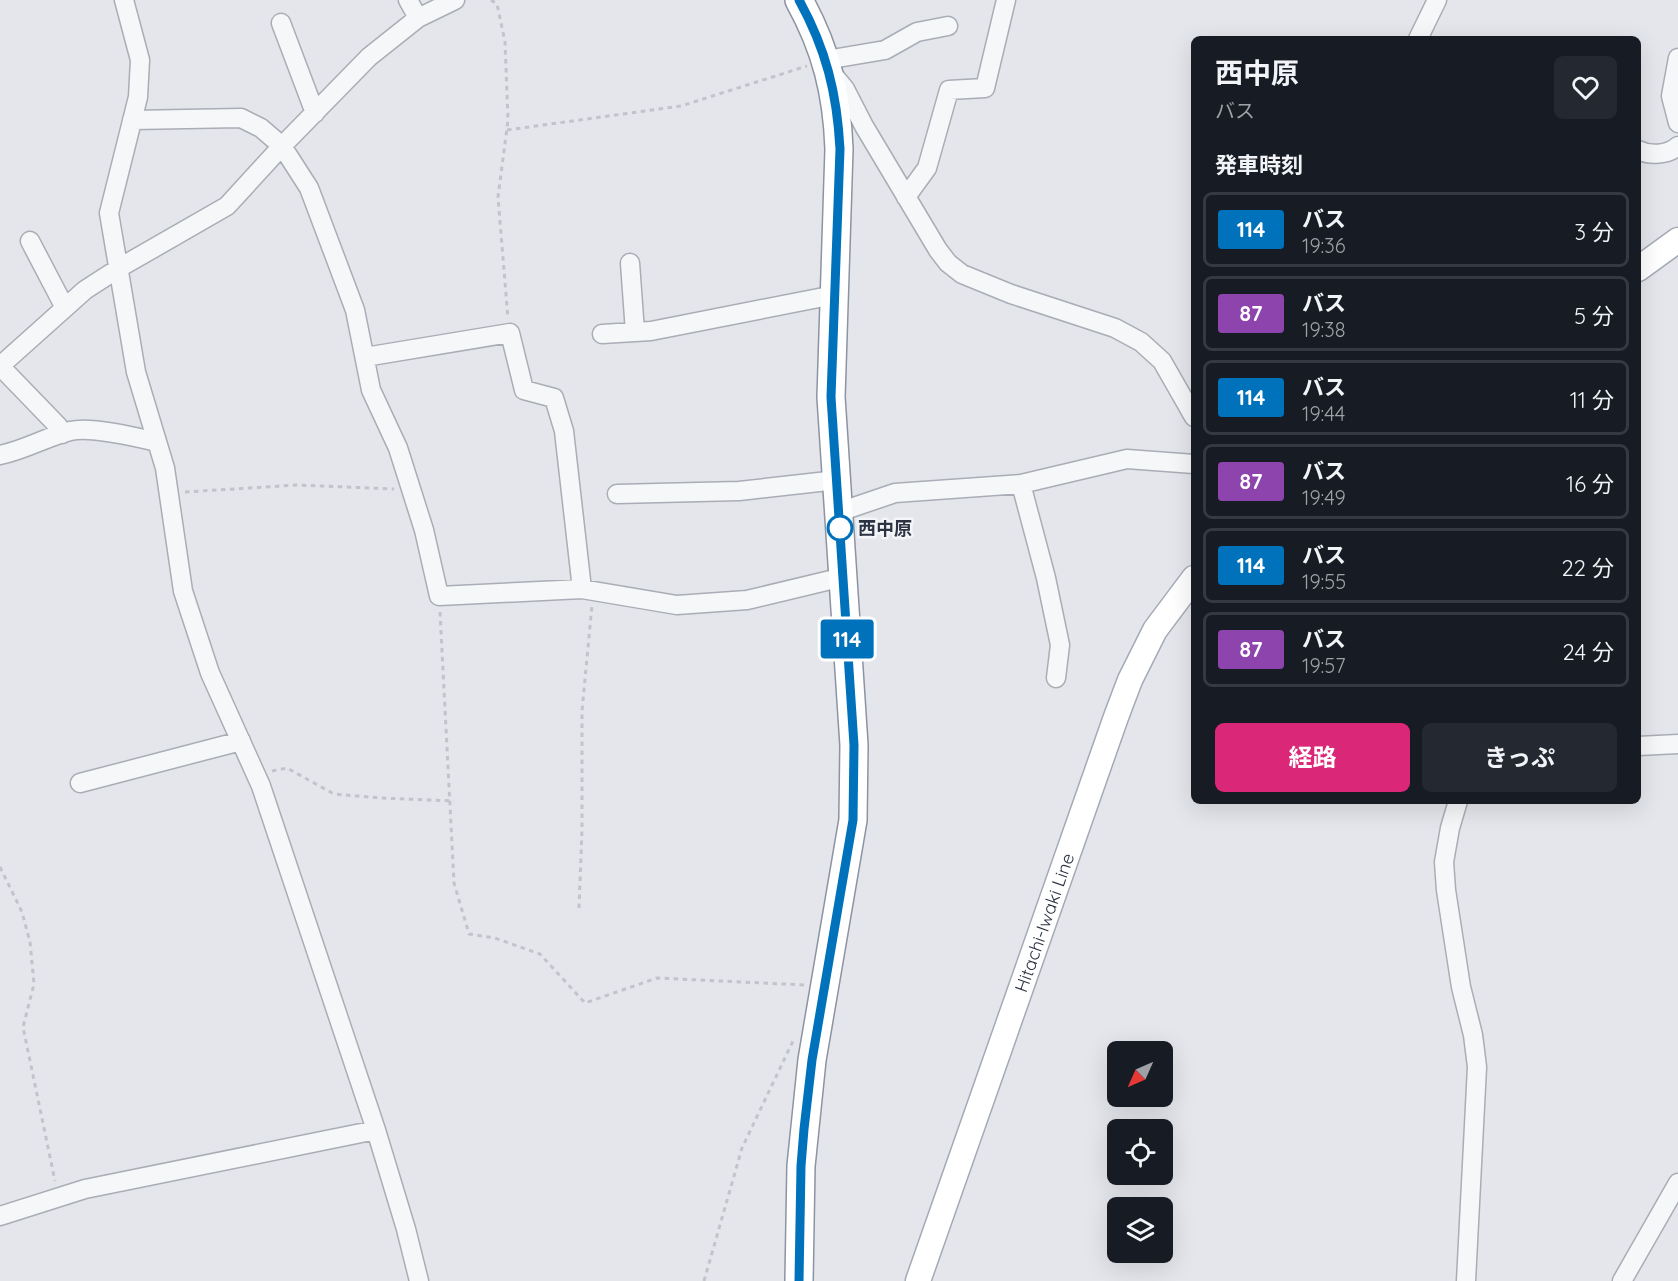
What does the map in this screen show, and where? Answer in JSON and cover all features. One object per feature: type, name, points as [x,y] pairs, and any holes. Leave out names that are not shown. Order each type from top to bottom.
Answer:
[{"type":"highway","points":[[799,1281],[801,1166],[812,1060],[847,864],[854,799],[854,745],[831,397],[840,149],[838,116],[828,66],[807,2]]},
{"type":"main road","points":[[1641,267],[1678,240]]},
{"type":"main road","name":"Hitachi-Iwaki Line","points":[[918,1281],[1130,680],[1155,630],[1191,582]]},
{"type":"street","points":[[124,0],[140,60],[138,98],[109,213],[136,372],[165,468],[183,591],[210,673],[256,774],[376,1130],[419,1281]]},
{"type":"street","points":[[408,0],[418,18]]},
{"type":"street","points":[[62,434],[58,426],[0,366],[85,290],[227,206],[369,57],[418,18],[455,0]]},
{"type":"street","points":[[906,197],[927,168],[949,90],[985,88],[1006,0]]},
{"type":"street","points":[[1419,36],[1437,0]]},
{"type":"street","points":[[281,23],[315,113]]},
{"type":"street","points":[[948,26],[917,32],[885,51],[828,66],[846,89],[864,126],[938,250],[948,263],[962,274],[1011,294],[1115,328],[1141,342],[1162,361],[1191,412]]},
{"type":"street","points":[[1678,58],[1671,96],[1678,123]]},
{"type":"street","points":[[132,120],[241,118],[261,128],[282,146],[309,188],[355,310],[371,390],[398,448],[424,530],[440,596],[588,590],[677,605],[747,600],[843,577]]},
{"type":"street","points":[[1641,151],[1648,154],[1672,151],[1678,146]]},
{"type":"street","points":[[30,241],[65,308]]},
{"type":"street","points":[[630,263],[635,332]]},
{"type":"street","points":[[602,333],[651,331],[834,295]]},
{"type":"street","points":[[365,357],[510,333],[524,390],[554,398],[564,431],[588,590]]},
{"type":"street","points":[[0,455],[72,430],[114,433],[157,442]]},
{"type":"street","points":[[839,512],[895,493],[1021,484],[1127,459],[1191,464]]},
{"type":"street","points":[[617,494],[739,490],[837,480]]},
{"type":"street","points":[[1021,484],[1046,578],[1060,645],[1056,678]]},
{"type":"street","points":[[80,783],[241,741]]},
{"type":"street","points":[[1641,746],[1678,744]]},
{"type":"street","points":[[1457,804],[1444,862],[1446,890],[1461,987],[1473,1035],[1477,1067],[1466,1281]]},
{"type":"street","points":[[0,1216],[85,1189],[128,1179],[376,1130]]},
{"type":"street","points":[[1623,1281],[1678,1183]]},
{"type":"path","points":[[491,0],[496,4],[505,42],[508,120],[498,197],[510,333]]},
{"type":"path","points":[[507,130],[681,106],[828,66]]},
{"type":"path","points":[[169,493],[297,485],[411,489]]},
{"type":"path","points":[[579,908],[582,711],[588,590]]},
{"type":"path","points":[[440,596],[454,883],[469,934],[495,938],[540,954],[585,1003],[657,978],[825,987]]},
{"type":"path","points":[[256,774],[287,768],[334,794],[454,801]]},
{"type":"path","points":[[0,867],[22,912],[30,942],[34,984],[23,1027],[58,1197]]},
{"type":"path","points":[[0,887],[8,885]]},
{"type":"path","points":[[704,1281],[742,1148],[796,1035]]},
{"type":"bus line","name":"114","points":[[799,0],[816,34],[830,71],[838,116],[840,149],[831,397],[855,789],[847,864],[812,1060],[806,1110],[801,1166],[799,1281]]},
{"type":"place","name":"西中原","points":[[840,528]]}]
